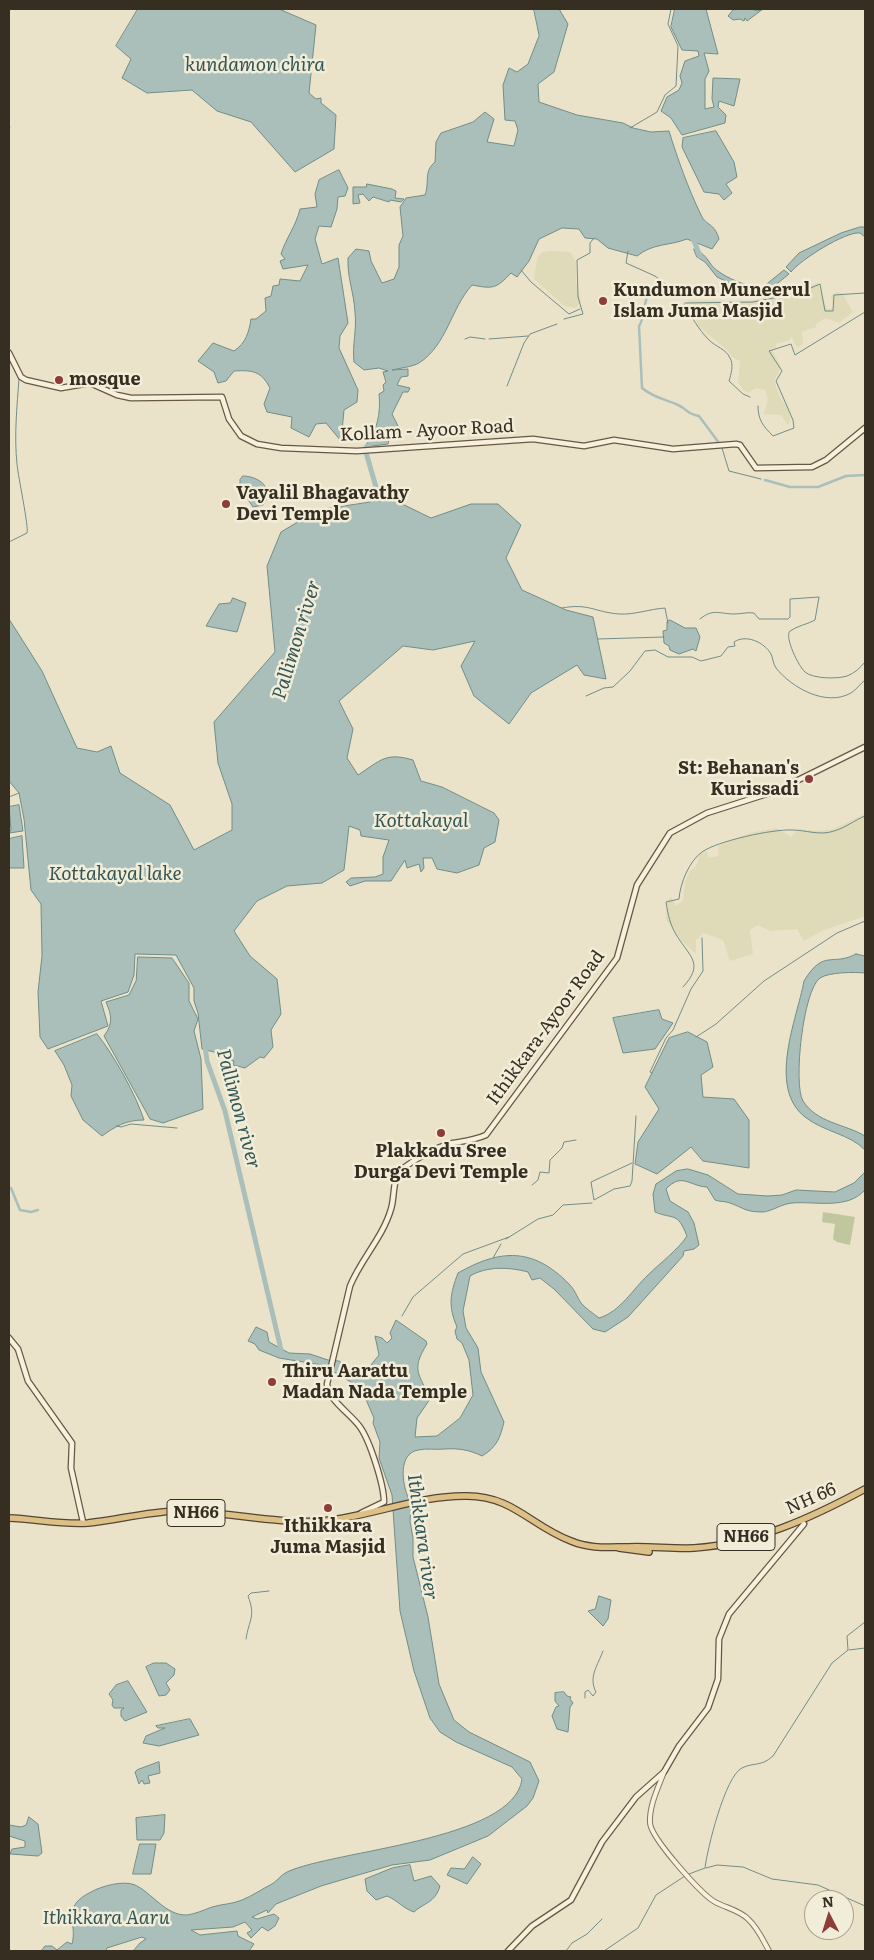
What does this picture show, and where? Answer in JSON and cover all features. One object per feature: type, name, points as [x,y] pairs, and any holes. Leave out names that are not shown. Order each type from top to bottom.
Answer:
[{"type":"highway","name":"NH 66","points":[[357,1515],[458,1496],[493,1499],[514,1507],[557,1535],[573,1542],[601,1548],[696,1548],[781,1528],[811,1517],[865,1489]]},
{"type":"highway","name":"NH 66","points":[[619,1548],[624,1551],[700,1551],[804,1524],[865,1493]]},
{"type":"highway","name":"NH66","points":[[9,1518],[83,1522],[174,1511],[285,1521],[325,1520],[357,1515]]},
{"type":"main road","name":"Kollam - Ayoor Road","points":[[9,353],[21,377],[26,380],[61,388],[90,383],[117,395],[131,398],[220,396],[224,399],[229,419],[240,436],[257,444],[281,448],[356,451],[533,440],[584,446],[614,440],[673,449],[736,444],[740,445],[756,468],[776,466],[799,469],[818,464],[865,428]]},
{"type":"main road","name":"Ithikkara-Ayoor Road","points":[[357,1515],[384,1502],[382,1480],[363,1432],[329,1392],[326,1384],[350,1286],[390,1212],[400,1170],[416,1160],[452,1144],[486,1135],[530,1073],[617,958],[637,885],[670,833],[707,813],[776,791],[865,747]]},
{"type":"main road","points":[[9,1338],[18,1350],[28,1381],[72,1443],[71,1468],[83,1522]]},
{"type":"main road","points":[[508,1951],[532,1926],[571,1900],[602,1842],[636,1798],[664,1772],[679,1746],[708,1708],[718,1679],[719,1639],[729,1614],[804,1524]]},
{"type":"main road","points":[[793,1527],[793,1535]]},
{"type":"street","points":[[664,1772],[652,1804],[650,1823],[652,1833],[682,1870],[713,1901],[747,1918],[769,1951]]},
{"type":"shaded area","points":[[542,252],[570,252],[576,262],[576,281],[581,302],[576,308],[564,306],[534,279],[537,259]]},
{"type":"shaded area","points":[[818,283],[827,309],[833,308],[831,295],[837,292],[842,293],[853,312],[839,323],[825,318],[816,324],[816,327],[802,332],[803,344],[797,348],[791,336],[790,340],[776,344],[776,348],[771,348],[781,367],[774,381],[779,395],[788,409],[791,419],[788,425],[781,415],[764,414],[768,399],[765,390],[756,388],[748,393],[743,390],[738,382],[740,361],[732,357],[728,351],[698,326],[688,300],[750,301],[792,292]]},
{"type":"shaded area","points":[[865,814],[865,916],[822,931],[804,941],[797,929],[771,931],[758,925],[750,930],[753,954],[730,961],[723,940],[703,933],[696,940],[696,954],[683,942],[666,920],[667,901],[671,897],[676,906],[683,900],[685,882],[690,871],[696,866],[700,854],[707,851],[708,858],[718,856],[719,846],[750,833],[777,828],[791,837],[798,829],[819,831],[833,829]]},
{"type":"green space","points":[[823,1212],[855,1217],[850,1245],[833,1239],[835,1224],[822,1222]]},
{"type":"water","name":"kundamon chira","points":[[138,9],[279,9],[316,25],[309,93],[316,99],[321,98],[321,103],[336,115],[334,149],[295,172],[251,122],[217,111],[192,90],[147,93],[122,78],[131,59],[116,46]]},
{"type":"water","points":[[534,9],[559,9],[568,24],[554,72],[538,84],[539,102],[577,115],[623,123],[633,128],[651,132],[669,131],[696,205],[703,219],[713,227],[719,239],[712,249],[687,239],[649,249],[637,256],[608,248],[597,239],[585,238],[579,229],[562,228],[539,239],[529,261],[517,277],[511,273],[498,285],[490,287],[472,285],[459,304],[443,336],[428,355],[419,363],[392,370],[408,369],[408,376],[401,377],[397,385],[410,388],[408,392],[403,392],[392,414],[399,428],[390,435],[388,444],[364,447],[375,429],[379,408],[379,394],[384,391],[383,385],[386,382],[383,372],[388,371],[379,368],[364,370],[354,362],[355,319],[348,258],[356,249],[369,251],[371,261],[382,283],[394,279],[399,267],[399,245],[403,236],[400,207],[406,198],[425,195],[428,173],[435,162],[436,142],[441,133],[473,122],[485,112],[494,119],[487,142],[514,146],[518,130],[515,121],[505,120],[503,85],[509,68],[517,72],[528,64],[539,36]]},
{"type":"water","points":[[675,9],[706,9],[718,54],[704,53],[709,71],[705,79],[705,109],[714,107],[712,99],[713,78],[740,79],[734,106],[719,101],[718,107],[726,115],[725,123],[682,135],[671,118],[661,111],[667,97],[679,90],[682,83],[680,76],[685,61],[699,56],[698,51],[682,50],[671,27]]},
{"type":"water","points":[[752,9],[757,11],[763,9],[747,21],[745,18],[744,21],[740,19],[733,20],[728,16],[733,10]]},
{"type":"water","points":[[716,131],[734,162],[737,177],[726,184],[732,193],[724,200],[719,194],[704,192],[682,147],[683,138]]},
{"type":"water","points":[[339,170],[348,188],[345,196],[338,197],[337,209],[331,227],[319,226],[315,239],[322,264],[338,258],[348,323],[340,336],[339,348],[358,390],[357,402],[344,410],[341,441],[326,423],[316,424],[309,437],[291,428],[292,417],[267,412],[264,404],[270,388],[260,375],[251,371],[234,371],[226,381],[218,383],[214,372],[198,361],[213,343],[234,351],[238,348],[246,337],[251,319],[256,319],[266,311],[265,298],[271,296],[273,286],[279,285],[280,279],[300,281],[308,265],[283,269],[280,261],[285,259],[281,254],[300,209],[317,207],[315,194],[319,180]]},
{"type":"water","points":[[367,184],[392,189],[396,191],[395,198],[404,199],[401,202],[390,200],[389,202],[373,197],[369,201],[363,194],[358,195],[360,203],[353,204],[353,187],[366,187]]},
{"type":"water","points":[[865,227],[865,237],[860,233],[834,241],[813,254],[791,272],[786,267],[799,253],[841,233]]},
{"type":"water","points":[[694,249],[704,255],[719,272],[750,286],[763,287],[784,270],[789,274],[768,291],[758,294],[746,291],[717,277],[705,262],[697,257]]},
{"type":"water","points":[[243,476],[255,478],[264,484],[268,494],[263,505],[253,507],[240,488],[240,480]]},
{"type":"water","name":"Kottakayal lake","points":[[392,499],[431,518],[471,504],[498,504],[521,525],[506,558],[522,590],[566,610],[593,617],[606,679],[584,675],[577,665],[531,693],[509,724],[474,696],[461,666],[475,641],[433,650],[403,646],[339,701],[353,729],[347,758],[358,775],[378,762],[390,757],[413,760],[421,781],[442,787],[494,813],[499,820],[495,842],[484,848],[479,865],[457,873],[437,869],[432,858],[423,858],[424,868],[421,872],[419,864],[407,868],[405,860],[391,881],[365,881],[350,886],[346,882],[351,878],[375,877],[383,874],[383,857],[389,840],[361,836],[360,830],[349,826],[344,870],[322,883],[287,886],[257,901],[234,931],[250,956],[277,979],[281,1014],[271,1030],[273,1047],[264,1058],[260,1057],[245,1068],[233,1065],[234,1061],[227,1059],[227,1054],[223,1051],[218,1053],[202,1049],[198,1013],[194,1001],[194,988],[176,955],[135,954],[134,975],[128,992],[101,1001],[108,1026],[48,1049],[40,1037],[38,992],[42,956],[41,904],[31,890],[24,819],[19,793],[9,781],[9,619],[42,671],[77,748],[97,752],[111,746],[120,773],[170,805],[194,850],[232,830],[232,804],[218,763],[214,722],[275,652],[267,566],[281,532],[318,510]]},
{"type":"water","points":[[233,598],[246,603],[237,632],[206,626],[219,604],[230,603]]},
{"type":"water","points":[[670,620],[685,628],[696,628],[700,637],[696,651],[693,649],[679,654],[670,650],[669,646],[664,643],[663,631],[667,630],[667,622]]},
{"type":"water","points":[[19,805],[23,831],[9,833],[11,830],[9,807]]},
{"type":"water","points":[[22,836],[24,868],[9,868],[9,839]]},
{"type":"water","points":[[856,954],[865,956],[865,973],[824,976],[814,986],[801,1038],[799,1076],[803,1101],[809,1108],[823,1119],[865,1136],[865,1150],[852,1140],[805,1117],[794,1104],[788,1088],[786,1071],[791,1033],[804,981],[811,971],[823,961],[848,958]]},
{"type":"water","points":[[138,957],[172,958],[189,983],[189,1001],[198,1019],[194,1031],[201,1059],[203,1109],[163,1123],[150,1119],[104,1036],[111,1020],[106,1002],[129,995],[136,981]]},
{"type":"water","points":[[659,1010],[662,1019],[673,1023],[655,1049],[623,1053],[613,1018]]},
{"type":"water","points":[[688,1032],[707,1042],[713,1067],[701,1075],[703,1097],[734,1099],[749,1120],[749,1168],[703,1161],[691,1147],[657,1174],[635,1164],[638,1142],[659,1109],[645,1087],[669,1038]]},
{"type":"water","points":[[97,1034],[124,1076],[144,1120],[122,1124],[102,1136],[83,1120],[71,1096],[72,1085],[64,1065],[55,1051]]},
{"type":"water","name":"Ithikkara Aaru","points":[[688,1169],[708,1175],[738,1194],[768,1196],[782,1195],[796,1190],[835,1192],[854,1183],[865,1172],[865,1190],[849,1200],[831,1203],[792,1203],[763,1212],[748,1210],[728,1202],[715,1200],[707,1187],[686,1181],[677,1181],[672,1184],[666,1189],[670,1201],[688,1212],[694,1223],[699,1245],[694,1249],[684,1251],[683,1256],[628,1317],[605,1332],[593,1329],[554,1289],[540,1278],[532,1280],[528,1272],[498,1268],[484,1270],[470,1276],[463,1311],[466,1328],[478,1348],[481,1372],[504,1422],[501,1433],[494,1446],[482,1456],[455,1449],[418,1450],[407,1457],[404,1463],[403,1477],[408,1497],[414,1506],[411,1510],[410,1521],[413,1538],[413,1557],[428,1617],[439,1684],[454,1720],[469,1732],[530,1762],[539,1781],[533,1798],[527,1806],[488,1836],[430,1860],[392,1865],[321,1886],[276,1904],[268,1913],[267,1910],[252,1917],[257,1919],[274,1914],[279,1918],[275,1926],[268,1931],[262,1927],[251,1938],[247,1933],[252,1930],[245,1922],[233,1927],[191,1930],[200,1935],[237,1931],[238,1936],[254,1944],[249,1951],[133,1951],[146,1939],[142,1937],[107,1948],[106,1951],[41,1951],[45,1946],[52,1946],[57,1950],[67,1942],[72,1944],[72,1916],[76,1904],[91,1892],[101,1888],[119,1883],[135,1885],[172,1912],[187,1915],[193,1914],[250,1897],[272,1884],[287,1872],[310,1864],[419,1840],[457,1830],[489,1817],[512,1800],[522,1779],[512,1767],[456,1742],[440,1732],[430,1718],[414,1671],[400,1611],[392,1495],[379,1458],[380,1442],[373,1423],[374,1418],[361,1388],[322,1365],[279,1358],[259,1350],[255,1344],[248,1341],[256,1327],[267,1332],[269,1342],[289,1353],[310,1354],[328,1360],[339,1361],[362,1376],[379,1355],[375,1336],[382,1338],[387,1343],[392,1338],[390,1333],[396,1320],[426,1341],[427,1344],[419,1360],[418,1372],[430,1399],[417,1418],[415,1437],[437,1436],[460,1418],[473,1395],[469,1360],[462,1343],[457,1339],[455,1331],[457,1327],[451,1306],[453,1287],[458,1273],[488,1259],[502,1256],[529,1258],[542,1263],[556,1272],[571,1286],[581,1303],[599,1318],[607,1315],[620,1305],[687,1236],[684,1228],[677,1220],[655,1212],[653,1194],[656,1184],[676,1171]]},
{"type":"water","points":[[599,1596],[611,1600],[608,1619],[603,1626],[588,1611],[595,1609]]},
{"type":"water","points":[[154,1663],[166,1663],[175,1669],[174,1675],[166,1683],[170,1690],[166,1695],[159,1696],[146,1667]]},
{"type":"water","points":[[128,1681],[147,1712],[125,1721],[121,1716],[121,1710],[124,1708],[114,1708],[112,1705],[113,1700],[109,1694],[116,1685]]},
{"type":"water","points":[[564,1692],[567,1696],[571,1697],[570,1699],[573,1703],[570,1707],[568,1732],[557,1729],[552,1716],[556,1707],[559,1706],[555,1701],[555,1693]]},
{"type":"water","points":[[190,1719],[199,1735],[159,1746],[143,1743],[146,1736],[165,1728],[158,1728],[156,1726]]},
{"type":"water","points":[[159,1762],[160,1773],[148,1776],[150,1783],[144,1784],[142,1780],[139,1784],[135,1772]]},
{"type":"water","points":[[165,1815],[164,1833],[160,1840],[137,1840],[136,1818]]},
{"type":"water","points":[[29,1817],[38,1824],[42,1853],[38,1856],[10,1854],[12,1849],[25,1847],[25,1841],[9,1836],[9,1825],[21,1827],[26,1825]]},
{"type":"water","points":[[140,1844],[156,1844],[151,1874],[133,1874]]},
{"type":"water","points":[[473,1857],[481,1864],[467,1884],[447,1875],[451,1868],[464,1869]]},
{"type":"water","points":[[410,1865],[414,1881],[431,1876],[440,1886],[432,1899],[414,1912],[387,1896],[376,1900],[367,1891],[365,1879],[392,1868]]},
{"type":"waterway","points":[[630,128],[657,112],[665,95],[676,86],[678,46],[668,24],[671,9]]},
{"type":"waterway","name":"Pallimon river","points":[[692,236],[700,256]]},
{"type":"waterway","points":[[564,319],[583,314],[578,297],[577,260],[590,253],[590,243],[594,238]]},
{"type":"waterway","points":[[628,251],[626,263],[655,276],[670,288]]},
{"type":"waterway","points":[[521,270],[531,282],[569,314],[580,309]]},
{"type":"waterway","points":[[661,281],[648,292],[643,317],[639,326],[642,388],[655,396],[678,405],[691,414],[699,416],[719,443]]},
{"type":"waterway","points":[[685,303],[753,302],[799,293],[820,284],[825,311],[833,311],[834,295],[865,293]]},
{"type":"waterway","points":[[684,304],[705,336],[728,355],[732,367],[729,381],[743,394],[750,397]]},
{"type":"waterway","points":[[758,406],[762,422],[773,436],[794,428],[793,420],[776,381],[782,371],[769,351],[791,344],[795,355],[865,312]]},
{"type":"waterway","points":[[507,386],[524,343],[530,334],[557,324]]},
{"type":"waterway","points":[[489,339],[528,336]]},
{"type":"waterway","points":[[465,339],[470,337],[485,339]]},
{"type":"waterway","points":[[9,542],[27,533],[16,453],[19,379]]},
{"type":"waterway","name":"Pallimon river","points":[[372,442],[365,449],[376,487],[373,506]]},
{"type":"waterway","points":[[722,448],[729,471],[761,479]]},
{"type":"waterway","points":[[765,480],[790,487],[818,487],[846,476],[865,475]]},
{"type":"waterway","points":[[700,619],[717,612],[734,614],[754,613],[759,619],[788,619],[790,617],[790,599],[819,597],[815,620],[793,629],[789,634],[793,652],[802,669],[814,676],[838,678],[847,676],[865,662]]},
{"type":"waterway","points":[[562,608],[585,607],[610,613],[625,614],[665,608],[668,623]]},
{"type":"waterway","points":[[598,639],[664,637]]},
{"type":"waterway","points":[[586,696],[604,688],[613,687],[630,671],[645,651],[655,650],[668,657],[692,657],[701,661],[721,656],[728,647],[735,646],[734,642],[744,639],[754,640],[764,646],[771,654],[774,665],[783,675],[800,688],[821,697],[841,697],[853,692],[865,680]]},
{"type":"waterway","points":[[9,797],[19,793]]},
{"type":"waterway","points":[[683,987],[693,972],[693,961],[673,928],[666,902],[679,899],[686,873],[697,856],[709,848],[746,836],[783,830],[829,832],[842,828],[865,816]]},
{"type":"waterway","points":[[696,1037],[716,1024],[764,981],[837,933],[865,921]]},
{"type":"waterway","points":[[652,1073],[650,1072],[666,1038],[673,1030],[691,989],[703,971],[702,938]]},
{"type":"waterway","name":"Pallimon river","points":[[205,1045],[207,1061],[225,1111],[282,1354]]},
{"type":"waterway","points":[[632,1163],[591,1182],[594,1200],[614,1189],[630,1186],[632,1181],[636,1116]]},
{"type":"waterway","points":[[116,1126],[121,1127],[131,1124],[177,1128]]},
{"type":"waterway","points":[[532,1185],[538,1180],[540,1172],[549,1173],[550,1160],[562,1148],[564,1142],[576,1140]]},
{"type":"waterway","points":[[9,1188],[11,1188],[20,1210],[31,1212],[38,1210]]},
{"type":"waterway","points":[[506,1239],[538,1219],[553,1215],[563,1205],[592,1203]]},
{"type":"waterway","points":[[402,1316],[413,1297],[463,1254],[509,1237]]},
{"type":"waterway","points":[[493,1258],[501,1244]]},
{"type":"waterway","points":[[246,1639],[252,1614],[248,1596],[251,1593],[269,1591]]},
{"type":"waterway","points":[[689,1874],[705,1868],[718,1814],[729,1784],[742,1768],[765,1762],[773,1756],[832,1663],[848,1650],[847,1636],[865,1622]]},
{"type":"waterway","points":[[849,1650],[865,1648]]},
{"type":"waterway","points":[[585,1698],[585,1692],[588,1690],[593,1696],[596,1692],[593,1676],[603,1651]]},
{"type":"waterway","points":[[706,1868],[717,1865],[743,1867],[772,1879],[818,1885],[865,1906]]},
{"type":"waterway","points":[[604,1951],[638,1928],[656,1895],[685,1876]]},
{"type":"waterway","points":[[566,1951],[572,1943],[587,1934],[602,1919]]},
{"type":"place","name":"Kundumon Muneerul Islam Juma Masjid","points":[[603,301]]},
{"type":"place","name":"mosque","points":[[59,380]]},
{"type":"place","name":"Vayalil Bhagavathy Devi Temple","points":[[226,504]]},
{"type":"place","name":"St: Behanan's Kurissadi","points":[[809,779]]},
{"type":"place","name":"Plakkadu Sree Durga Devi Temple","points":[[441,1133]]},
{"type":"place","name":"Thiru Aarattu Madan Nada Temple","points":[[272,1382]]},
{"type":"place","name":"Ithikkara Juma Masjid","points":[[328,1508]]},
{"type":"water label","name":"Kottakayal","points":[[421,821]]},
{"type":"water label","name":"Ithikkara river","points":[[422,1537]]}]
